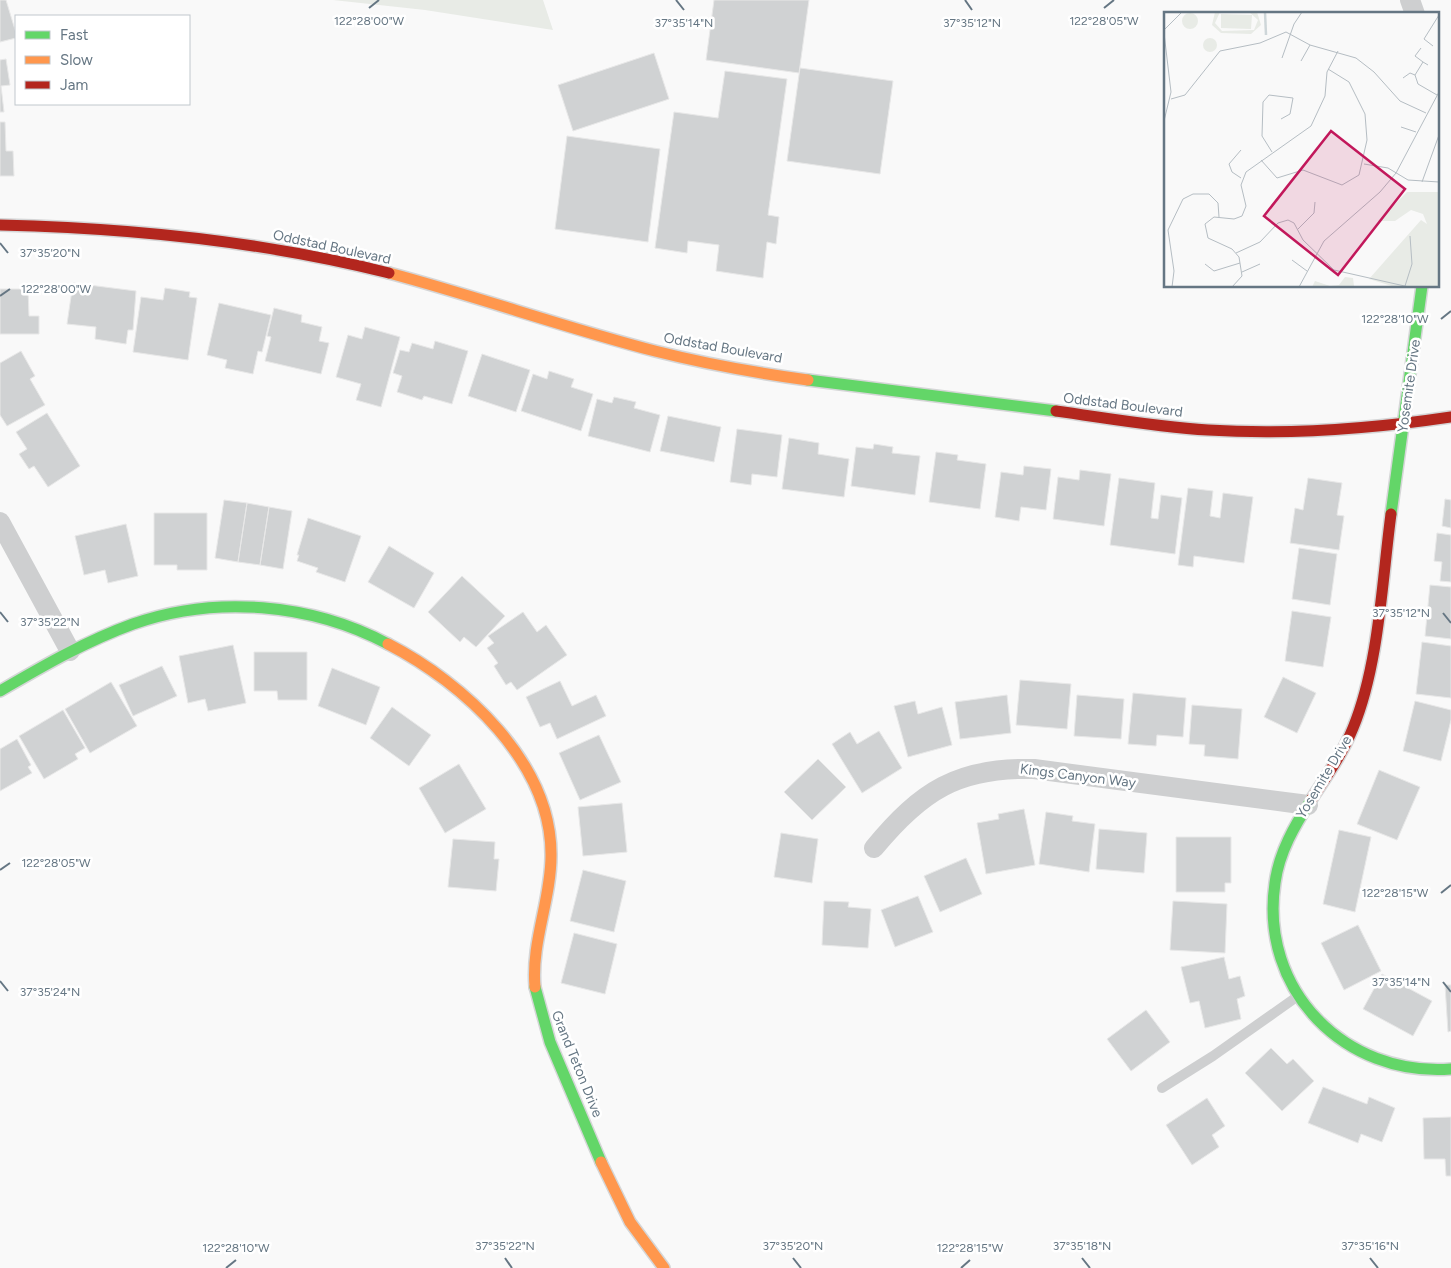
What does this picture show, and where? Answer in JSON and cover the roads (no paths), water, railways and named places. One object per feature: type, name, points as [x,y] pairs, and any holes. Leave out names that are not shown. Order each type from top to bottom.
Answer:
[{"type":"street","points":[[1410,0],[1414,12]]},
{"type":"street","name":"Oddstad Boulevard","points":[[0,225],[90,228],[227,241],[299,254],[436,286],[653,351],[690,360],[771,373],[1153,424],[1219,431],[1295,432],[1402,424],[1451,417]]},
{"type":"street","name":"Yosemite Drive","points":[[1422,288],[1372,657],[1363,697],[1350,736],[1331,770],[1291,832],[1279,860],[1272,891],[1273,923],[1279,955],[1292,986],[1310,1014],[1336,1038],[1368,1057],[1402,1069],[1451,1069]]},
{"type":"street","points":[[0,522],[70,651]]},
{"type":"street","name":"Grand Teton Drive","points":[[0,691],[70,651],[143,620],[185,610],[231,607],[274,609],[321,618],[366,632],[408,653],[445,676],[479,706],[508,741],[530,777],[546,814],[553,853],[549,892],[538,931],[533,970],[538,1005],[550,1039],[617,1199],[640,1239],[664,1268]]},
{"type":"street","name":"Kings Canyon Way","points":[[874,848],[895,824],[925,797],[945,785],[976,773],[1005,768],[1034,769],[1308,805]]},
{"type":"lane","points":[[1162,1088],[1212,1056],[1298,996]]}]
